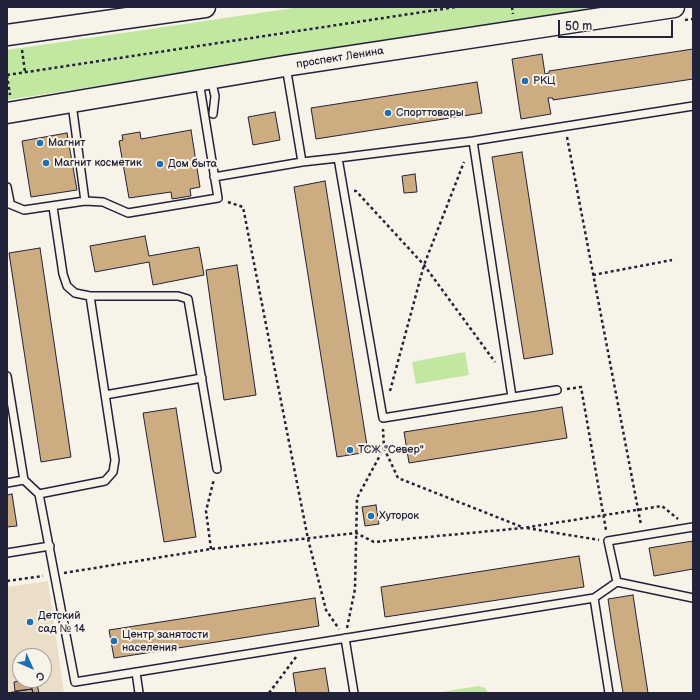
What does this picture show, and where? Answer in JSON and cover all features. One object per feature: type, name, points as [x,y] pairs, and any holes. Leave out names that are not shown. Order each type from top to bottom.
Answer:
[{"type":"street","points":[[13,34],[205,7]]},
{"type":"street","name":"проспект Ленина","points":[[7,113],[286,66],[674,7]]},
{"type":"lane","points":[[286,66],[302,162]]},
{"type":"lane","points":[[205,80],[215,96],[213,114]]},
{"type":"lane","points":[[7,187],[8,202],[24,210],[53,207],[85,201],[104,202],[128,213],[218,198],[214,177],[205,80]]},
{"type":"lane","points":[[71,102],[85,201]]},
{"type":"lane","points":[[214,177],[302,162],[473,141],[693,106]]},
{"type":"lane","points":[[473,141],[512,397]]},
{"type":"lane","points":[[338,158],[382,418],[557,390]]},
{"type":"lane","points":[[53,207],[63,274],[66,286],[74,293],[90,296],[178,296],[188,299],[217,469]]},
{"type":"lane","points":[[39,494],[105,481],[113,472],[115,460],[90,296]]},
{"type":"lane","points":[[7,376],[24,480],[39,494],[56,574],[75,682],[594,598],[617,582],[693,598]]},
{"type":"lane","points":[[105,395],[202,378]]},
{"type":"lane","points":[[7,483],[24,480]]},
{"type":"lane","points":[[617,582],[608,541],[691,527]]},
{"type":"lane","points":[[7,553],[50,546]]},
{"type":"lane","points":[[594,598],[609,693]]},
{"type":"lane","points":[[345,638],[354,693]]},
{"type":"lane","points":[[136,672],[139,693]]},
{"type":"path","points":[[7,75],[456,7]]},
{"type":"path","points":[[13,34],[25,72]]},
{"type":"path","points":[[565,126],[643,536]]},
{"type":"path","points":[[473,141],[424,265],[382,418],[384,448],[398,478],[523,528],[608,541],[581,387],[557,390]]},
{"type":"path","points":[[343,192],[356,191],[424,265],[510,382]]},
{"type":"path","points":[[218,198],[243,207],[308,539],[326,610],[345,638]]},
{"type":"path","points":[[593,275],[672,260]]},
{"type":"path","points":[[345,638],[355,589],[356,498],[384,448]]},
{"type":"path","points":[[211,549],[206,511],[217,469]]},
{"type":"path","points":[[7,581],[211,549],[356,533],[374,542],[523,528],[662,506],[691,527]]},
{"type":"path","points":[[268,693],[306,644]]},
{"type":"shaded area","name":"Детский сад № 14","points":[[48,581],[64,693],[7,693],[7,587]]},
{"type":"green space","points":[[300,7],[603,7],[7,100],[7,50]]},
{"type":"green space","points":[[465,352],[469,375],[416,384],[412,362]]},
{"type":"green space","points":[[478,686],[485,688],[488,693],[435,693]]},
{"type":"building","points":[[693,49],[693,79],[553,100],[553,98],[548,98],[551,114],[521,119],[512,59],[542,54],[545,74],[549,73],[549,71]]},
{"type":"building","points":[[477,82],[482,113],[316,139],[311,108]]},
{"type":"building","points":[[275,112],[280,140],[253,145],[248,117]]},
{"type":"building","name":"Дом быта","points":[[191,130],[200,187],[190,189],[191,196],[172,199],[171,192],[129,198],[119,141],[123,140],[122,135],[140,132],[141,139]]},
{"type":"building","points":[[67,133],[77,190],[31,197],[22,141]]},
{"type":"building","points":[[522,152],[553,354],[524,359],[492,157]]},
{"type":"building","points":[[415,174],[417,192],[404,193],[402,176]]},
{"type":"building","points":[[325,181],[368,452],[337,457],[294,187]]},
{"type":"building","points":[[145,236],[149,256],[199,247],[204,275],[153,285],[149,262],[95,272],[90,246]]},
{"type":"building","points":[[40,248],[71,457],[41,462],[9,253]]},
{"type":"building","points":[[237,265],[256,395],[224,400],[206,270]]},
{"type":"building","points":[[562,407],[567,438],[409,463],[404,432]]},
{"type":"building","points":[[176,408],[196,537],[164,542],[143,413]]},
{"type":"building","points":[[12,494],[17,526],[7,527],[7,495]]},
{"type":"building","name":"Хуторок","points":[[376,505],[379,524],[365,526],[362,507]]},
{"type":"building","points":[[693,541],[693,569],[654,576],[649,548]]},
{"type":"building","points":[[579,556],[584,587],[385,617],[381,587]]},
{"type":"building","points":[[633,595],[648,693],[623,693],[614,639],[608,599]]},
{"type":"building","points":[[315,598],[319,626],[114,658],[109,630]]},
{"type":"building","points":[[325,668],[329,693],[296,693],[293,673]]},
{"type":"building","points":[[15,688],[38,688],[39,693],[33,693],[32,689],[15,691]]},
{"type":"building","points":[[32,689],[33,693],[7,693]]},
{"type":"place","name":"РКЦ","points":[[525,81]]},
{"type":"place","name":"Спорттовары","points":[[388,113]]},
{"type":"place","name":"Магнит","points":[[40,143]]},
{"type":"place","name":"Магнит косметик","points":[[46,163]]},
{"type":"place","name":"Дом быта","points":[[160,164]]},
{"type":"place","name":"ТСЖ \"Север\"","points":[[350,450]]},
{"type":"place","name":"Хуторок","points":[[371,516]]},
{"type":"place","name":"Детский сад № 14","points":[[30,622]]},
{"type":"place","name":"Центр занятости населения","points":[[114,641]]}]
